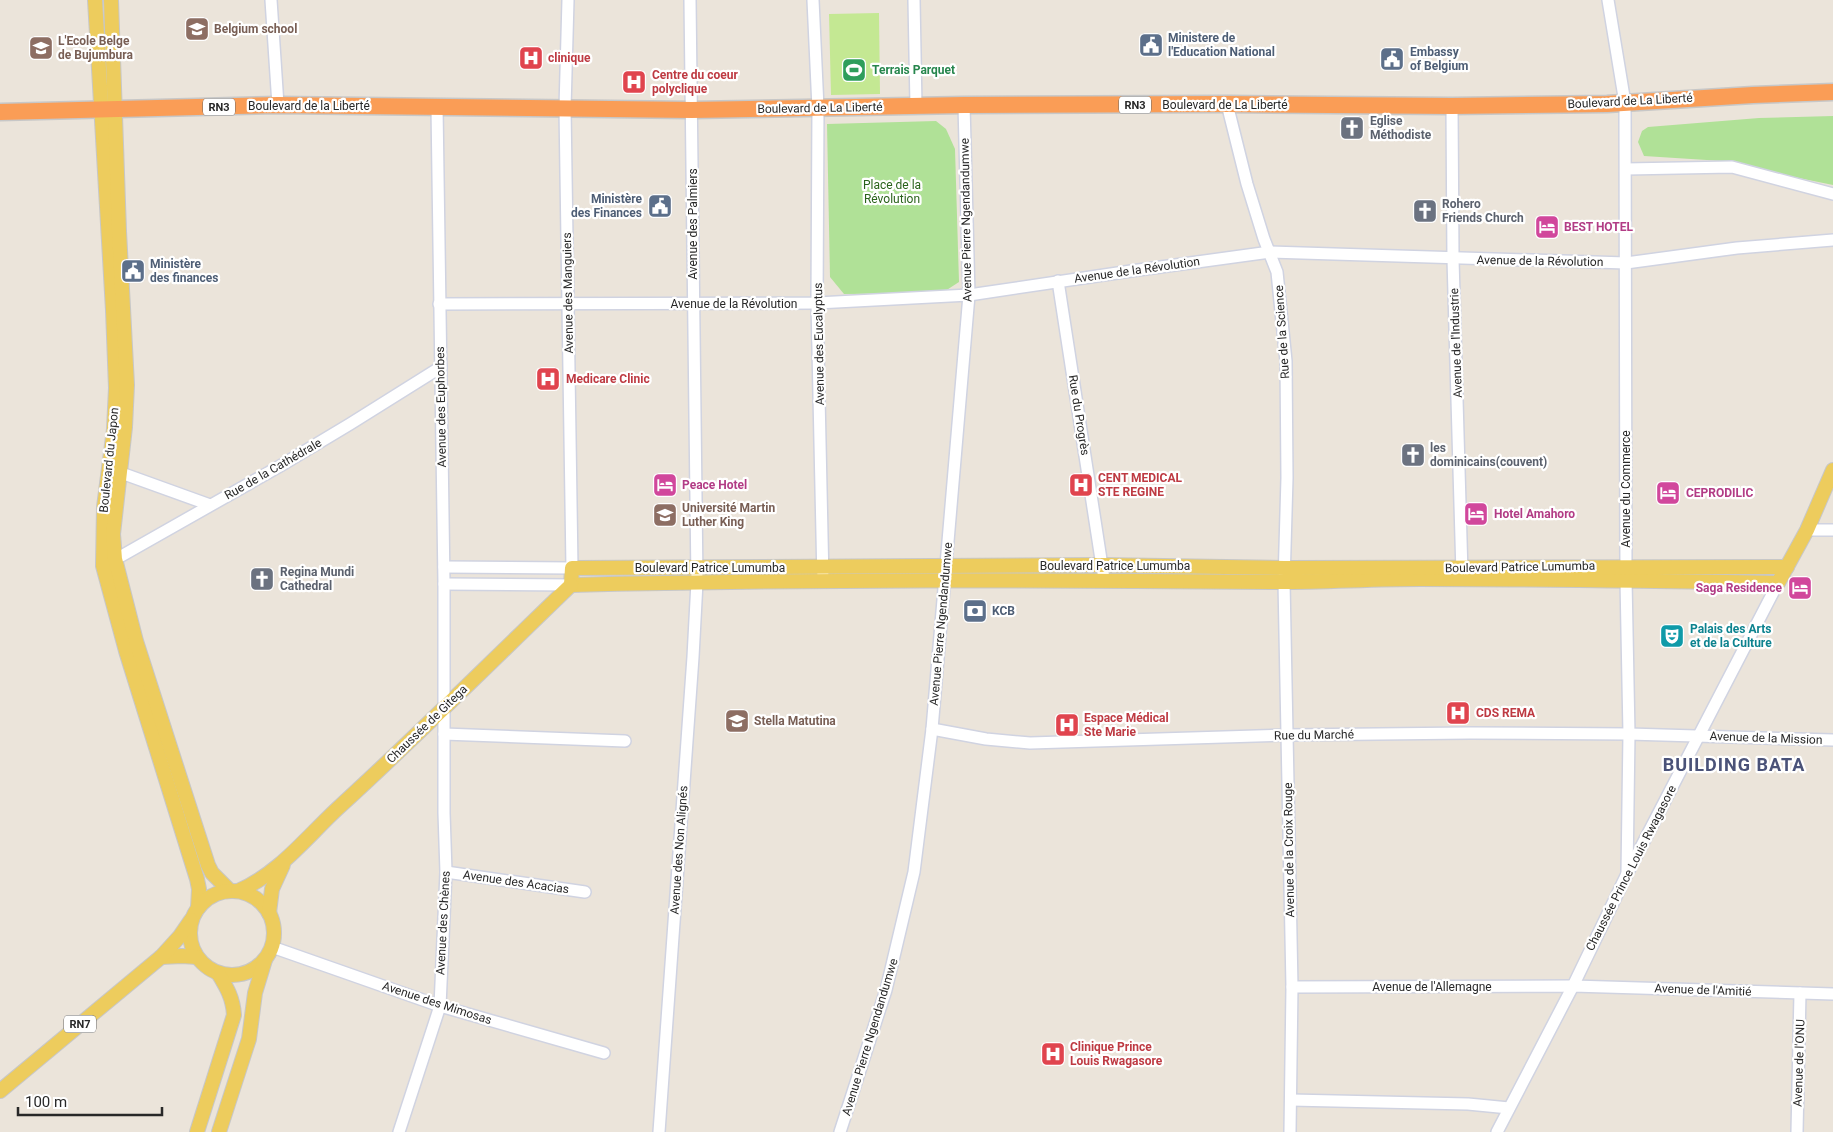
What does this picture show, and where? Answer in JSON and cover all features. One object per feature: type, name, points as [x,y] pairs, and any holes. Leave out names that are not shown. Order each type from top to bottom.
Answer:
[{"type":"highway","name":"Boulevard de La Liberté","points":[[437,107],[692,110],[1227,104],[1452,106],[1625,103],[1833,92]]},
{"type":"highway","name":"Boulevard de la Liberté","points":[[0,112],[278,105],[437,107]]},
{"type":"main road","name":"Boulevard du Japon","points":[[95,0],[108,110],[121,362],[127,406],[114,470],[113,534],[109,563],[136,641],[197,879],[195,913]]},
{"type":"main road","name":"Boulevard du Japon","points":[[108,110],[111,0]]},
{"type":"main road","name":"Chaussée Prince Louis Rwagasore","points":[[1778,583],[1807,530],[1833,470]]},
{"type":"main road","name":"Boulevard Patrice Lumumba","points":[[570,585],[823,566],[946,566],[1103,572],[1285,575],[1626,573],[1786,567]]},
{"type":"main road","name":"Boulevard Patrice Lumumba","points":[[572,568],[823,581],[945,581],[1103,572]]},
{"type":"main road","points":[[570,585],[572,568]]},
{"type":"main road","name":"Boulevard Patrice Lumumba","points":[[1626,573],[1778,583]]},
{"type":"main road","name":"Chaussée de Gitega","points":[[233,890],[261,880],[284,862],[308,836],[379,771],[570,585]]},
{"type":"main road","name":"Boulevard du Japon","points":[[163,748],[208,865],[212,873],[233,890]]},
{"type":"main road","name":"Chaussée de Gitega","points":[[269,913],[272,889],[284,862]]},
{"type":"main road","points":[[219,1132],[250,1039],[255,993],[269,952],[274,935],[273,924],[269,913],[261,902],[250,894],[233,890],[212,895],[195,913],[190,938],[197,957],[206,967],[218,973],[239,975],[250,972],[259,966],[269,952]]},
{"type":"main road","name":"RN7","points":[[0,1091],[161,957],[180,936],[195,913]]},
{"type":"main road","points":[[161,957],[197,957]]},
{"type":"main road","points":[[197,1132],[234,1015],[234,1004],[230,991],[218,973]]},
{"type":"street","points":[[271,0],[278,105]]},
{"type":"street","name":"Avenue des Manguiers","points":[[568,0],[565,108],[572,568]]},
{"type":"street","points":[[684,0],[692,0]]},
{"type":"street","name":"Avenue des Palmiers","points":[[692,0],[696,575]]},
{"type":"street","name":"Avenue des Eucalyptus","points":[[813,0],[818,108],[817,303],[823,581]]},
{"type":"street","points":[[914,0],[916,106]]},
{"type":"street","name":"Avenue du Commerce","points":[[1608,0],[1625,103],[1626,573],[1629,734],[1627,874]]},
{"type":"street","name":"Rue de la Science","points":[[1227,104],[1247,184],[1264,239],[1277,272],[1286,360],[1287,478],[1285,575]]},
{"type":"street","name":"Avenue Pierre Ngendandumwe","points":[[840,1132],[886,990],[914,872],[932,729],[969,295],[964,106]]},
{"type":"street","name":"Avenue de l'Industrie","points":[[1452,106],[1453,258],[1462,574]]},
{"type":"street","name":"Avenue des Euphorbes","points":[[437,107],[444,567],[444,707]]},
{"type":"street","points":[[1626,169],[1732,168],[1833,194]]},
{"type":"street","name":"Avenue de la Révolution","points":[[440,304],[817,303],[969,295],[1270,252],[1626,263],[1737,248],[1833,240]]},
{"type":"street","name":"Rue du Progrès","points":[[1058,281],[1103,572]]},
{"type":"street","name":"Rue de la Cathédrale","points":[[109,563],[350,424],[441,367]]},
{"type":"street","points":[[114,470],[210,504]]},
{"type":"street","points":[[1807,530],[1833,530]]},
{"type":"street","name":"Boulevard Patrice Lumumba","points":[[444,567],[572,568]]},
{"type":"street","name":"Avenue des Non Alignés","points":[[659,1132],[693,657],[696,575]]},
{"type":"street","name":"Avenue de la Croix Rouge","points":[[1285,575],[1286,735],[1290,829],[1292,987],[1290,1132]]},
{"type":"street","name":"Chaussée Prince Louis Rwagasore","points":[[1497,1132],[1573,986],[1627,874],[1778,583]]},
{"type":"street","name":"Boulevard Patrice Lumumba","points":[[444,584],[570,585]]},
{"type":"street","name":"Avenue des Chènes","points":[[399,1132],[440,1006],[446,872],[444,707]]},
{"type":"street","name":"Rue du Marché","points":[[932,729],[986,740],[1030,742],[1286,735],[1470,733],[1698,736]]},
{"type":"street","points":[[444,734],[625,741]]},
{"type":"street","name":"Avenue de la Mission","points":[[1698,736],[1833,740]]},
{"type":"street","name":"Avenue des Acacias","points":[[446,872],[585,892]]},
{"type":"street","name":"Avenue des Mimosas","points":[[269,952],[440,1006],[604,1053]]},
{"type":"street","name":"Avenue de l'Allemagne","points":[[1292,987],[1573,986]]},
{"type":"street","name":"Avenue de l'Amitié","points":[[1573,986],[1833,994]]},
{"type":"street","name":"Avenue de l'ONU","points":[[1797,1132],[1800,993]]},
{"type":"street","points":[[1291,1100],[1468,1104],[1509,1108]]},
{"type":"green space","points":[[879,13],[880,94],[831,95],[829,14]]},
{"type":"green space","points":[[1833,116],[1833,185],[1759,170],[1738,162],[1644,156],[1638,142],[1642,131],[1648,127],[1759,118]]},
{"type":"green space","name":"Place de la Révolution","points":[[936,121],[946,129],[955,149],[959,282],[942,293],[844,294],[830,277],[827,124]]},
{"type":"place","name":"Belgium school","points":[[197,29]]},
{"type":"place","name":"Ministere de l'Education National","points":[[1151,45]]},
{"type":"place","name":"L'Ecole Belge de Bujumbura","points":[[41,48]]},
{"type":"place","name":"clinique","points":[[531,58]]},
{"type":"place","name":"Embassy of Belgium","points":[[1392,59]]},
{"type":"place","name":"Terrais Parquet","points":[[854,70]]},
{"type":"place","name":"Centre du coeur polyclique","points":[[634,82]]},
{"type":"place","name":"Eglise Méthodiste","points":[[1352,128]]},
{"type":"place","name":"Ministère des Finances","points":[[660,206]]},
{"type":"place","name":"Rohero Friends Church","points":[[1425,211]]},
{"type":"place","name":"BEST HOTEL","points":[[1547,227]]},
{"type":"place","name":"Ministère des finances","points":[[133,271]]},
{"type":"place","name":"Medicare Clinic","points":[[548,379]]},
{"type":"place","name":"les dominicains(couvent)","points":[[1413,455]]},
{"type":"place","name":"Peace Hotel","points":[[665,485]]},
{"type":"place","name":"CENT MEDICAL STE REGINE","points":[[1081,485]]},
{"type":"place","name":"CEPRODILIC","points":[[1668,493]]},
{"type":"place","name":"Hotel Amahoro","points":[[1476,514]]},
{"type":"place","name":"Université Martin Luther King","points":[[665,515]]},
{"type":"place","name":"Regina Mundi Cathedral","points":[[262,579]]},
{"type":"place","name":"Saga Residence","points":[[1800,588]]},
{"type":"place","name":"KCB","points":[[975,611]]},
{"type":"place","name":"Palais des Arts et de la Culture","points":[[1672,636]]},
{"type":"place","name":"CDS REMA","points":[[1458,713]]},
{"type":"place","name":"Stella Matutina","points":[[737,721]]},
{"type":"place","name":"Espace Médical Ste Marie","points":[[1067,725]]},
{"type":"place","name":"Clinique Prince Louis Rwagasore","points":[[1053,1054]]},
{"type":"district","name":"BUILDING BATA","points":[[1734,765]]}]
